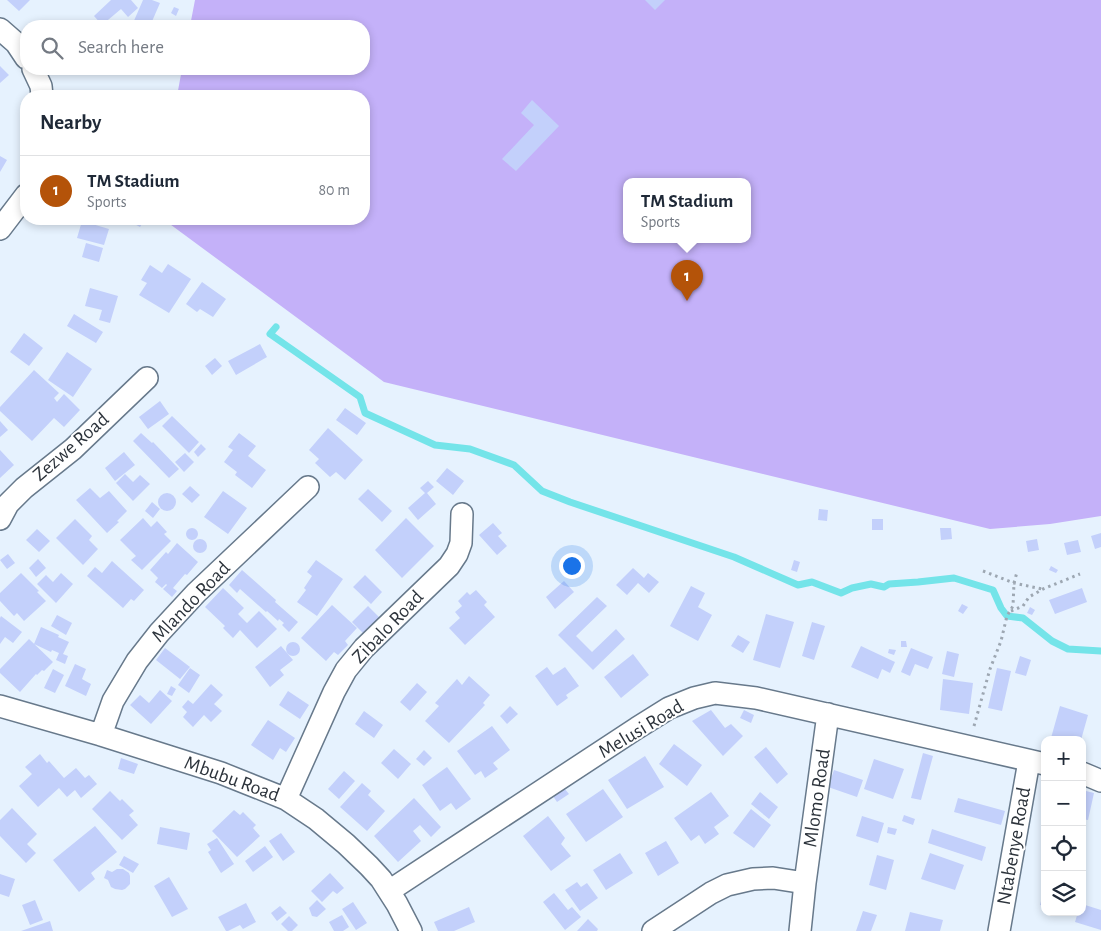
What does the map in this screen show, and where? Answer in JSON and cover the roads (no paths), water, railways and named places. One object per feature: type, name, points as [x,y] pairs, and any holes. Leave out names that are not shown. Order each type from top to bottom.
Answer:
[{"type":"street","points":[[0,29],[20,49]]},
{"type":"street","points":[[36,75],[42,86],[42,90]]},
{"type":"street","points":[[0,229],[20,203]]},
{"type":"street","name":"Zezwe Road","points":[[0,519],[8,504],[24,488],[73,449],[146,378]]},
{"type":"street","name":"Mlando Road","points":[[101,735],[113,701],[137,661],[158,633],[196,593],[308,487]]},
{"type":"street","name":"Zibalo Road","points":[[286,799],[334,692],[346,670],[364,648],[449,566],[457,554],[461,543],[462,514]]},
{"type":"street","name":"Melusi Road","points":[[389,891],[669,708],[694,698],[715,693],[756,698],[1037,762]]},
{"type":"street","name":"Mbubu Road","points":[[0,706],[101,735],[221,773],[286,799],[316,819],[369,866],[389,891],[411,931]]},
{"type":"street","name":"Mlomo Road","points":[[800,931],[828,714]]},
{"type":"street","name":"Ntabenye Road","points":[[999,931],[1037,762]]},
{"type":"street","points":[[1086,775],[1101,781]]},
{"type":"street","points":[[652,931],[710,893],[727,885],[753,879],[773,878],[805,883]]},
{"type":"waterway","points":[[276,327],[270,334],[360,397],[365,413],[435,445],[470,449],[514,465],[542,491],[570,502],[734,557],[798,585],[812,582],[841,593],[852,588],[871,584],[884,587],[889,584],[954,578],[993,590],[1007,616],[1023,618],[1052,641],[1068,649],[1101,651]]},
{"type":"place","name":"TM Stadium","points":[[687,301]]}]
